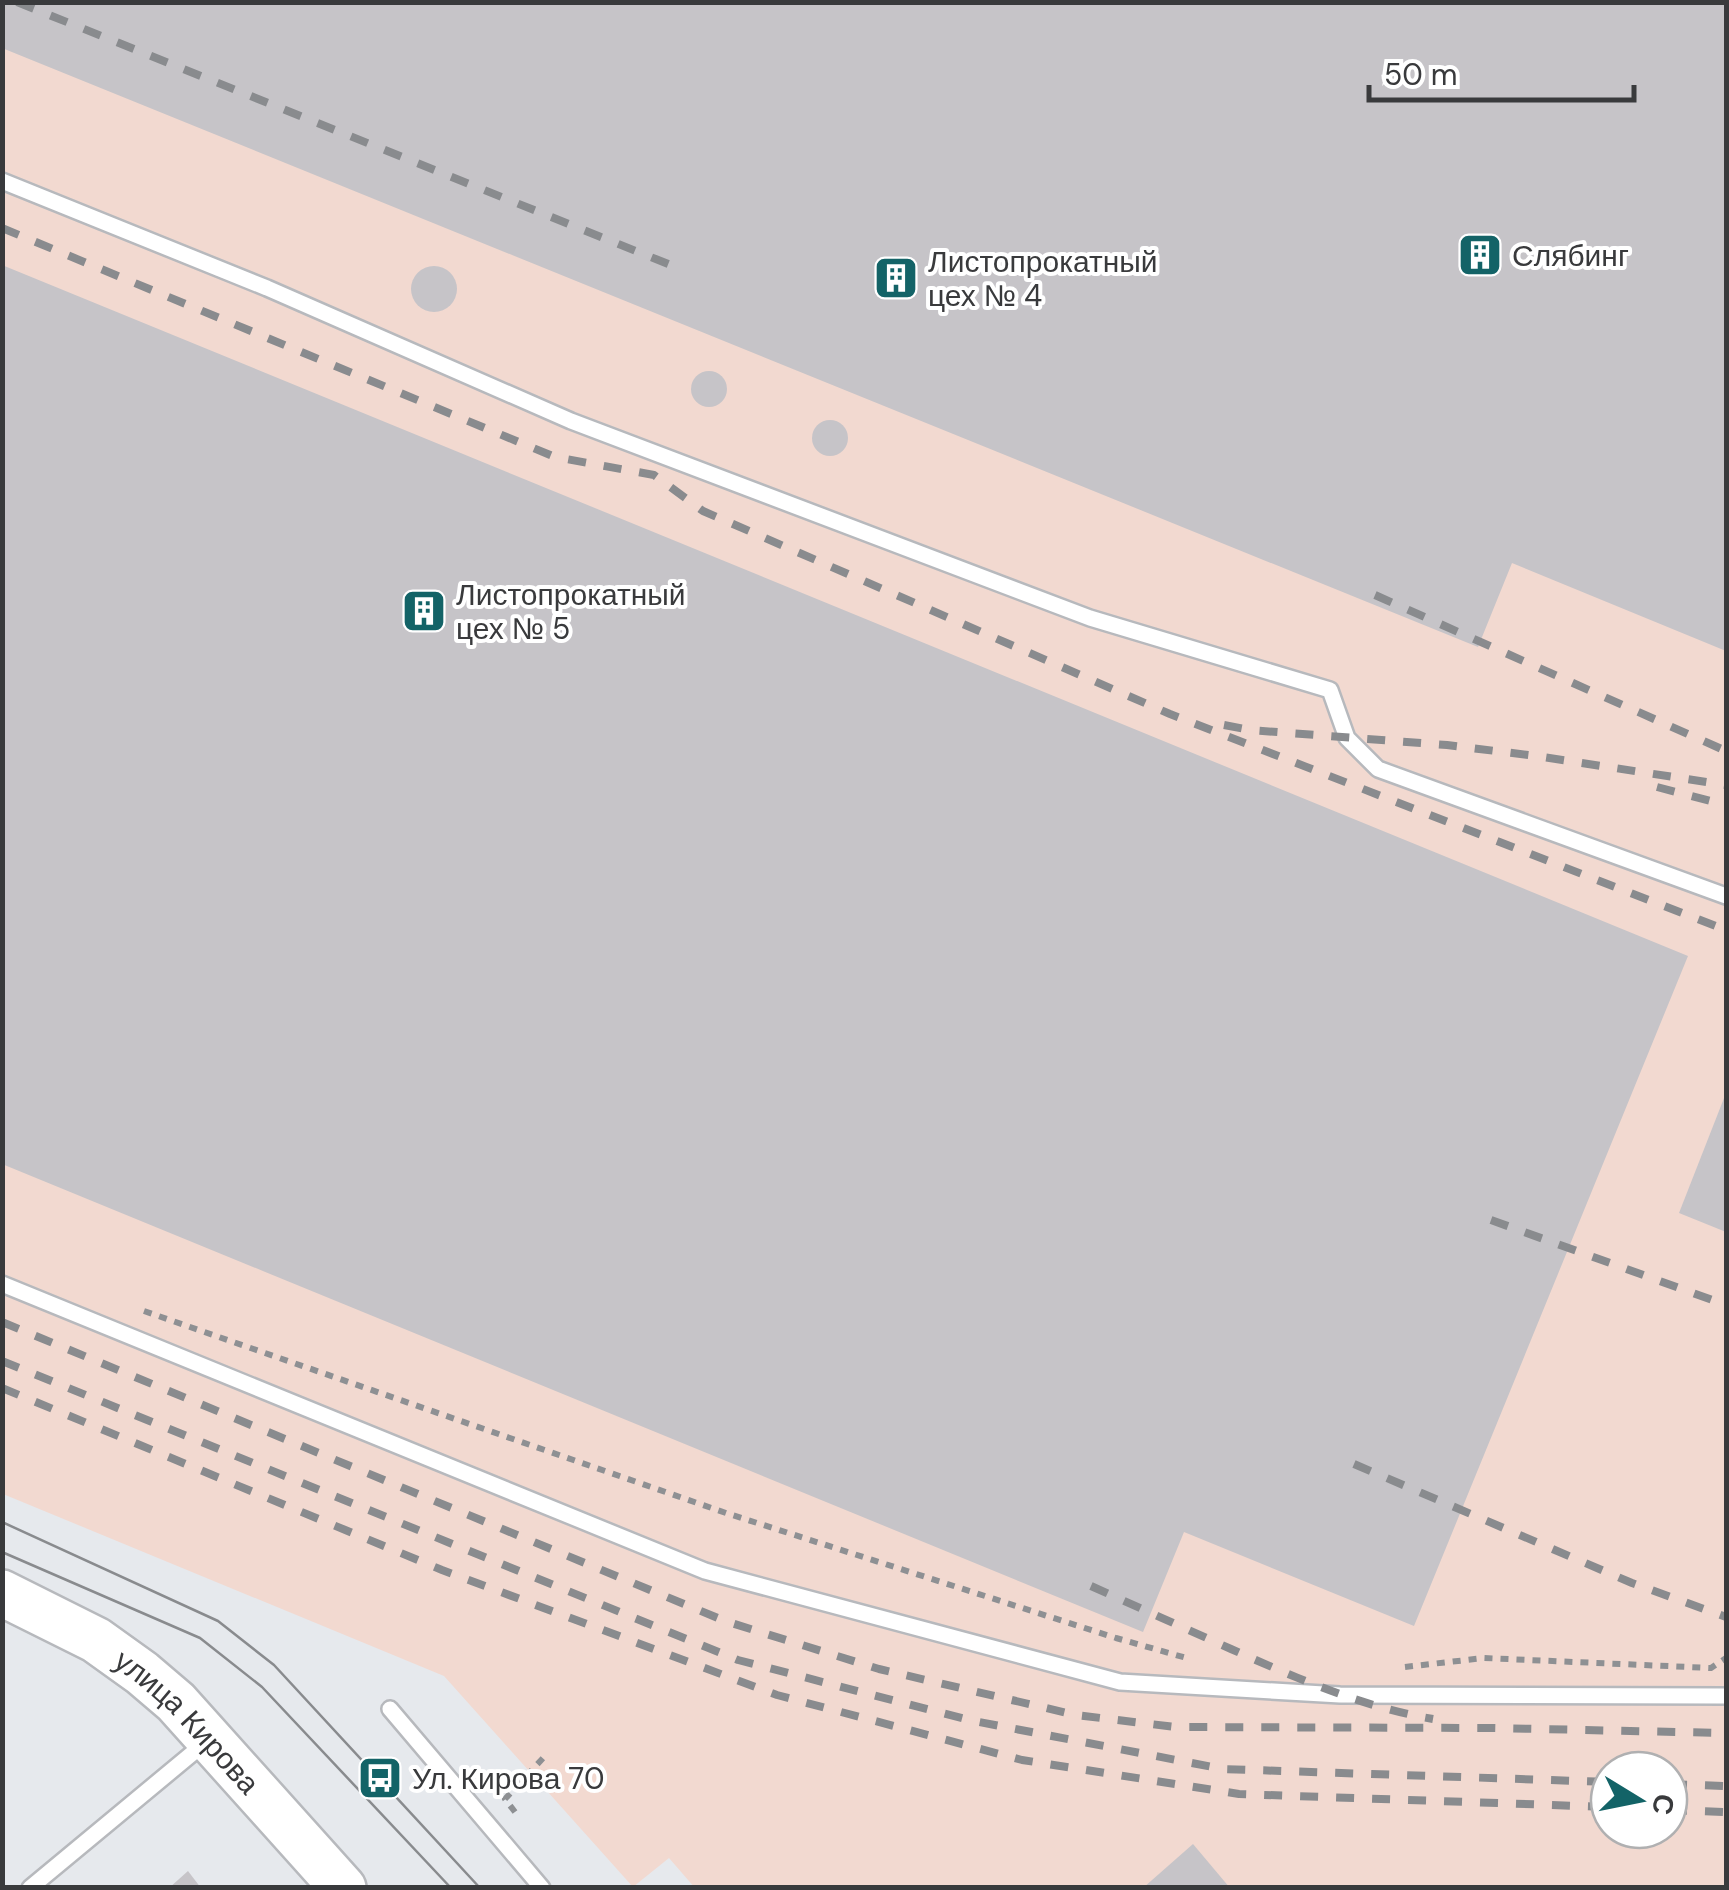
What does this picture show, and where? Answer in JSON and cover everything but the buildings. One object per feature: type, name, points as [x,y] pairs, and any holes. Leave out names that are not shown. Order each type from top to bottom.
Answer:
[{"type":"main road","name":"улица Кирова","points":[[2,1593],[96,1640],[142,1673],[209,1739],[344,1888]]},
{"type":"lane","points":[[2,181],[267,288],[590,428],[1090,618],[1330,690],[1347,738],[1378,768],[1726,896]]},
{"type":"lane","points":[[2,1284],[705,1571],[1120,1682],[1340,1695],[1726,1696]]},
{"type":"lane","points":[[390,1709],[542,1888]]},
{"type":"lane","points":[[35,1886],[209,1739]]},
{"type":"path","points":[[131,1307],[726,1513],[1207,1664]]},
{"type":"path","points":[[1388,1669],[1484,1658],[1711,1668],[1726,1658]]},
{"type":"path","points":[[516,1814],[504,1799],[545,1756]]},
{"type":"shaded area","points":[[2,3],[1726,3],[1726,1887],[695,1888],[669,1858],[633,1887],[444,1676],[3,1494]]},
{"type":"tram line","points":[[2,1522],[218,1621],[274,1665],[480,1888]]},
{"type":"tram line","points":[[2,1552],[200,1638],[262,1687],[451,1888]]},
{"type":"railway","points":[[17,2],[683,270]]},
{"type":"railway","points":[[2,228],[555,457],[654,475],[703,511],[1170,714],[1726,930]]},
{"type":"railway","points":[[1375,595],[1726,751]]},
{"type":"railway","points":[[1224,725],[1447,745],[1726,785]]},
{"type":"railway","points":[[1657,787],[1726,805]]},
{"type":"railway","points":[[1491,1220],[1726,1305]]},
{"type":"railway","points":[[2,1322],[725,1621],[879,1669],[1076,1715],[1175,1727],[1726,1733]]},
{"type":"railway","points":[[2,1361],[738,1660],[969,1720],[1223,1769],[1589,1781]]},
{"type":"railway","points":[[2,1388],[442,1570],[777,1695],[1022,1760],[1239,1794],[1589,1806]]},
{"type":"railway","points":[[1354,1464],[1632,1583],[1726,1617]]},
{"type":"railway","points":[[1091,1586],[1305,1681],[1381,1707],[1433,1719]]},
{"type":"railway","points":[[1689,1785],[1726,1786]]},
{"type":"railway","points":[[1689,1811],[1726,1812]]},
{"type":"place","name":"Слябинг","points":[[1480,255]]},
{"type":"place","name":"Листопрокатный цех № 4","points":[[896,278]]},
{"type":"place","name":"Листопрокатный цех № 5","points":[[424,611]]},
{"type":"place","name":"Ул. Кирова 70","points":[[380,1778]]}]
